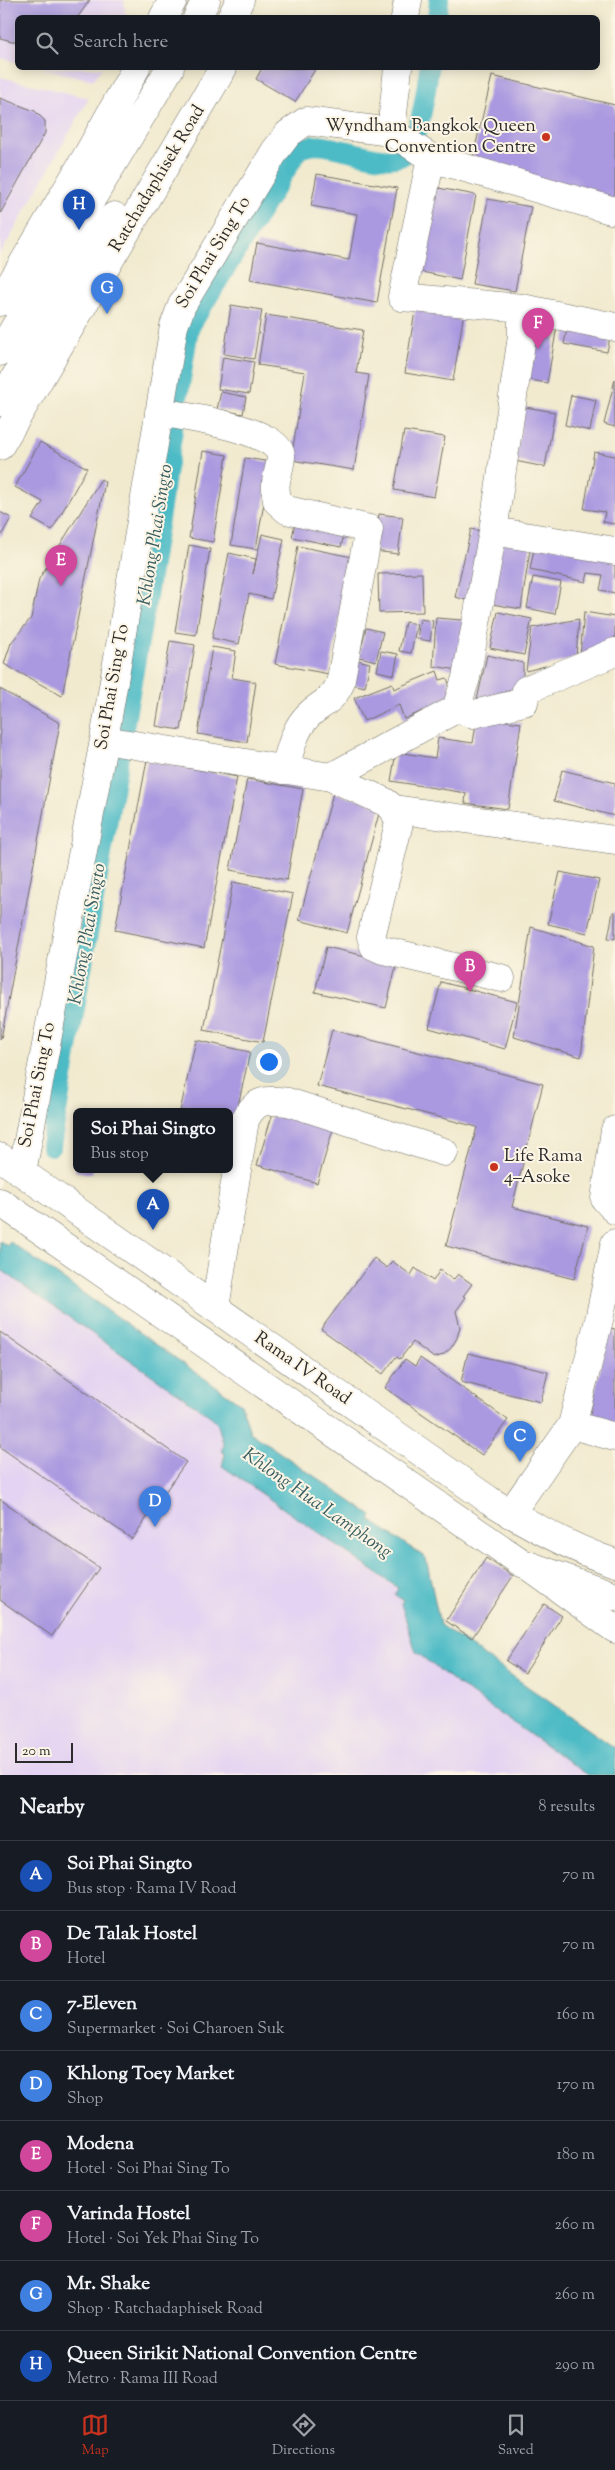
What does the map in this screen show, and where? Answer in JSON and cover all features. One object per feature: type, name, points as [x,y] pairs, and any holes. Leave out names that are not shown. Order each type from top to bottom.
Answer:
[{"type":"street","points":[[165,15],[173,0]]},
{"type":"street","points":[[198,15],[206,0]]},
{"type":"street","points":[[232,15],[240,0]]},
{"type":"street","points":[[250,15],[257,0]]},
{"type":"street","points":[[406,15],[408,0]]},
{"type":"street","points":[[0,302],[135,70]]},
{"type":"street","points":[[0,352],[169,70]]},
{"type":"street","points":[[0,402],[204,70]]},
{"type":"street","name":"Ratchadaphisek Road","points":[[0,446],[222,70]]},
{"type":"street","points":[[398,70],[396,136],[428,156],[610,210]]},
{"type":"street","name":"Soi Phai Sing To","points":[[22,1172],[119,743],[174,326],[182,305],[288,134],[306,121],[396,136]]},
{"type":"street","points":[[428,156],[402,296],[522,308],[615,327]]},
{"type":"street","points":[[330,777],[456,708],[466,678],[493,531],[522,336],[522,308]]},
{"type":"street","points":[[164,413],[240,429],[267,439],[277,446],[281,455],[275,484],[277,501],[287,510],[369,529],[340,684],[334,697],[305,718],[296,734],[284,770]]},
{"type":"street","points":[[493,531],[615,551]]},
{"type":"street","points":[[456,708],[474,714],[524,702],[526,690],[615,652]]},
{"type":"street","points":[[119,743],[330,777],[385,802],[394,809],[615,840]]},
{"type":"street","points":[[394,809],[399,823],[371,937],[374,946],[383,950],[501,978]]},
{"type":"street","points":[[215,1308],[245,1120],[250,1110],[264,1100],[288,1102],[444,1152]]},
{"type":"street","points":[[615,1130],[605,1199],[615,1210]]},
{"type":"street","name":"Rama IV Road","points":[[0,1157],[510,1514],[583,1552],[615,1563]]},
{"type":"street","name":"Rama IV Road","points":[[0,1202],[522,1563],[615,1596]]},
{"type":"street","points":[[510,1514],[572,1425],[607,1322],[615,1243]]},
{"type":"street","points":[[572,1425],[615,1437]]},
{"type":"street","points":[[522,1563],[615,1629]]},
{"type":"shaded area","points":[[0,0],[124,0],[126,15],[15,15],[15,62],[0,58]]},
{"type":"shaded area","points":[[49,70],[100,70],[93,80]]},
{"type":"shaded area","points":[[0,77],[89,98],[0,255]]},
{"type":"shaded area","points":[[0,1269],[213,1418],[218,1425],[224,1446],[222,1466],[398,1589],[416,1652],[456,1683],[588,1775],[0,1775]]},
{"type":"water","name":"Khlong Hua Lamphong","points":[[0,1241],[7,1246],[10,1242],[241,1404],[250,1432],[372,1516],[370,1520],[426,1558],[440,1625],[615,1748],[615,1775],[588,1775],[456,1683],[416,1652],[401,1604],[403,1600],[395,1595],[398,1588],[222,1466],[225,1454],[221,1450],[224,1446],[218,1425],[213,1418],[0,1269]]},
{"type":"building","points":[[0,0],[90,0],[79,15],[15,15],[15,41],[0,38]]},
{"type":"building","points":[[261,70],[315,70],[295,102],[256,79]]},
{"type":"building","name":"Wyndham Bangkok Queen Convention Centre","points":[[492,76],[615,105],[615,209],[470,169]]},
{"type":"building","points":[[0,98],[35,111],[45,121],[45,133],[0,214]]},
{"type":"building","points":[[317,174],[397,188],[377,303],[250,280],[257,243],[349,260],[357,214],[311,206]]},
{"type":"building","points":[[433,187],[476,195],[460,280],[417,271]]},
{"type":"building","points":[[488,199],[531,207],[515,291],[472,284]]},
{"type":"building","points":[[231,305],[262,310],[254,359],[224,354]]},
{"type":"building","points":[[416,305],[464,312],[453,381],[405,373]]},
{"type":"building","points":[[266,315],[363,330],[356,373],[369,375],[354,470],[291,460],[305,372],[258,365]]},
{"type":"building","points":[[529,316],[558,321],[547,383],[519,378]]},
{"type":"building","points":[[568,324],[611,332],[607,352],[564,344]]},
{"type":"building","points":[[223,357],[254,362],[249,394],[218,389]]},
{"type":"building","points":[[615,379],[615,427],[604,424]]},
{"type":"building","points":[[221,392],[246,397],[243,414],[217,409]]},
{"type":"building","points":[[571,395],[596,400],[590,431],[565,425]]},
{"type":"building","points":[[525,407],[555,412],[545,467],[515,461]]},
{"type":"building","points":[[404,431],[445,437],[434,497],[394,490]]},
{"type":"building","points":[[40,442],[87,468],[52,530],[32,519],[43,502],[15,487]]},
{"type":"building","points":[[203,451],[227,455],[213,542],[189,538]]},
{"type":"building","points":[[594,452],[615,456],[615,524],[603,522],[605,512],[584,509]]},
{"type":"building","points":[[245,458],[271,462],[256,549],[231,545]]},
{"type":"building","points":[[101,479],[105,482],[62,696],[4,664],[11,643],[31,618],[39,579]]},
{"type":"building","points":[[0,512],[11,518],[0,538]]},
{"type":"building","points":[[379,514],[403,517],[398,554],[374,551]]},
{"type":"building","points":[[297,515],[346,526],[341,547],[292,537]]},
{"type":"building","points":[[471,529],[490,533],[474,602],[455,597]]},
{"type":"building","points":[[262,534],[284,539],[271,599],[249,594],[239,644],[212,638],[229,553],[256,559],[253,574]]},
{"type":"building","points":[[502,539],[531,543],[521,609],[492,604]]},
{"type":"building","points":[[535,543],[615,560],[615,593],[600,590],[603,575],[588,573],[586,582],[530,570]]},
{"type":"building","points":[[189,545],[210,549],[196,635],[175,632]]},
{"type":"building","points":[[298,546],[352,557],[329,674],[275,664]]},
{"type":"building","points":[[422,573],[423,612],[379,613],[378,574]]},
{"type":"building","points":[[533,577],[561,582],[555,614],[527,608]]},
{"type":"building","points":[[498,612],[532,619],[524,655],[490,648]]},
{"type":"building","points":[[584,612],[615,617],[615,645],[580,656]]},
{"type":"building","points":[[436,618],[475,621],[465,671],[433,666]]},
{"type":"building","points":[[420,619],[433,621],[430,641],[417,639]]},
{"type":"building","points":[[579,619],[576,658],[526,671],[532,628]]},
{"type":"building","points":[[405,622],[417,624],[411,653],[399,651]]},
{"type":"building","points":[[366,628],[383,632],[376,661],[359,657]]},
{"type":"building","points":[[170,641],[195,645],[181,730],[156,726]]},
{"type":"building","points":[[212,647],[236,651],[232,678],[256,682],[247,742],[198,734]]},
{"type":"building","points":[[381,651],[398,654],[394,675],[377,671]]},
{"type":"building","points":[[487,655],[523,663],[523,687],[477,700]]},
{"type":"building","points":[[353,659],[370,663],[365,687],[347,683]]},
{"type":"building","points":[[437,671],[440,680],[447,678],[454,698],[404,719],[399,705],[364,721],[354,698],[392,683],[394,689]]},
{"type":"building","points":[[0,689],[60,723],[1,1039],[0,1039]]},
{"type":"building","points":[[477,717],[521,723],[508,809],[465,803],[466,793],[391,781],[396,752],[435,758],[438,738],[473,743]]},
{"type":"building","points":[[147,760],[237,777],[204,948],[115,930]]},
{"type":"building","points":[[562,770],[615,783],[615,816],[554,801]]},
{"type":"building","points":[[247,779],[303,789],[287,880],[230,870]]},
{"type":"building","points":[[333,793],[381,806],[347,933],[299,920]]},
{"type":"building","points":[[560,872],[599,880],[587,933],[548,924]]},
{"type":"building","points":[[233,882],[293,894],[263,1042],[204,1030]]},
{"type":"building","points":[[613,912],[615,912],[615,939],[608,938]]},
{"type":"building","points":[[531,927],[594,946],[581,1057],[514,1037]]},
{"type":"building","points":[[326,947],[397,963],[386,1008],[315,992]]},
{"type":"building","points":[[441,982],[517,1002],[505,1049],[429,1028]]},
{"type":"building","name":"Life Rama 4–Asoke","points":[[332,1030],[543,1084],[512,1207],[588,1226],[574,1279],[446,1246],[477,1127],[317,1086]]},
{"type":"building","points":[[196,1040],[250,1052],[233,1128],[233,1108],[181,1108]]},
{"type":"building","points":[[274,1109],[334,1126],[317,1183],[257,1165]]},
{"type":"building","points":[[374,1258],[387,1268],[392,1261],[411,1275],[415,1268],[433,1281],[440,1270],[453,1280],[458,1274],[472,1284],[463,1296],[466,1297],[456,1311],[460,1327],[457,1338],[451,1348],[443,1355],[434,1358],[413,1342],[400,1359],[396,1357],[383,1374],[321,1329]]},
{"type":"building","points":[[610,1328],[615,1329],[615,1423],[589,1417]]},
{"type":"building","points":[[0,1332],[186,1462],[132,1539],[0,1447]]},
{"type":"building","points":[[468,1353],[548,1372],[541,1402],[461,1382]]},
{"type":"building","points":[[420,1358],[508,1420],[482,1455],[385,1388],[405,1359],[415,1366]]},
{"type":"building","points":[[0,1499],[99,1568],[52,1636],[0,1600]]},
{"type":"building","points":[[486,1558],[513,1576],[472,1638],[446,1621]]},
{"type":"building","points":[[544,1604],[562,1616],[525,1673],[506,1661]]},
{"type":"waterway","name":"Khlong Phai Singto","points":[[437,15],[439,0]]},
{"type":"waterway","name":"Khlong Phai Singto","points":[[51,1146],[147,596],[189,328],[299,149],[321,145],[372,156],[400,157],[407,152],[417,131],[429,70]]},
{"type":"place","name":"Wyndham Bangkok Queen Convention Centre","points":[[546,137]]},
{"type":"place","name":"Queen Sirikit National Convention Centre","points":[[79,230]]},
{"type":"place","name":"Mr. Shake","points":[[107,314]]},
{"type":"place","name":"Varinda Hostel","points":[[538,349]]},
{"type":"place","name":"Modena","points":[[61,586]]},
{"type":"place","name":"De Talak Hostel","points":[[470,992]]},
{"type":"place","name":"Life Rama 4–Asoke","points":[[494,1167]]},
{"type":"place","name":"Soi Phai Singto","points":[[153,1230]]},
{"type":"place","name":"7-Eleven","points":[[520,1462]]},
{"type":"place","name":"Khlong Toey Market","points":[[155,1527]]}]
